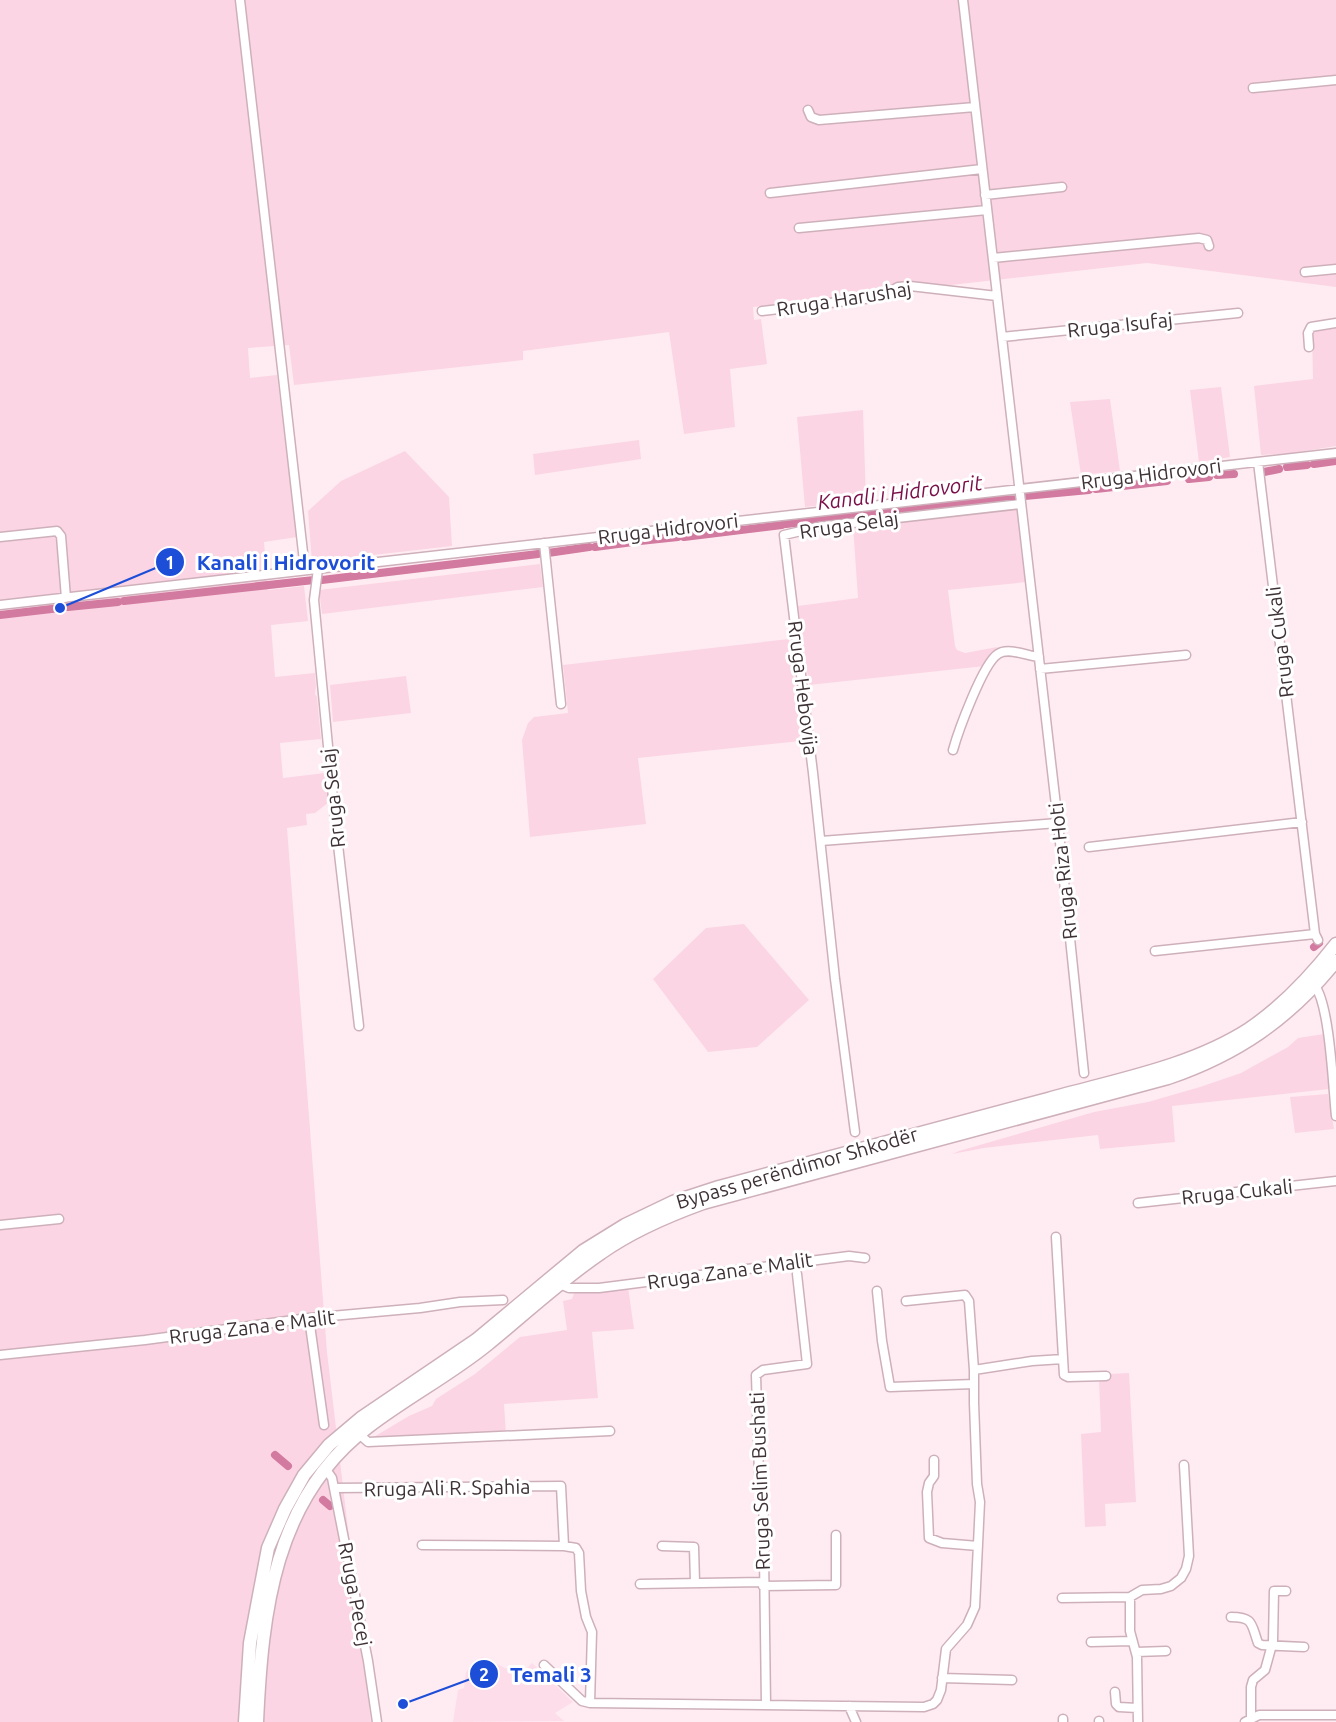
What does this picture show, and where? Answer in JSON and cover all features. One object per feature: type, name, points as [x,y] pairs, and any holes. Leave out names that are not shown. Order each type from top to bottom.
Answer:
[{"type":"highway","name":"Bypass perëndimor Shkodër","points":[[245,1722],[250,1643],[268,1548],[285,1509],[304,1475],[329,1445],[361,1418],[476,1340],[583,1251],[625,1225],[673,1202],[719,1187],[1160,1068],[1211,1049],[1248,1029],[1270,1013],[1306,981],[1336,944]]},
{"type":"highway","name":"Bypass perëndimor Shkodër","points":[[257,1722],[261,1652],[273,1580],[283,1544],[295,1515],[318,1477],[344,1447],[359,1434],[480,1351],[601,1252],[664,1218],[693,1207],[1168,1078],[1197,1068],[1246,1043],[1285,1016],[1336,962]]},
{"type":"street","points":[[240,0],[306,570]]},
{"type":"street","points":[[963,0],[1019,489]]},
{"type":"street","points":[[1253,88],[1336,80]]},
{"type":"street","points":[[808,110],[811,117],[819,120],[975,107]]},
{"type":"street","points":[[770,193],[982,169]]},
{"type":"street","points":[[985,195],[1062,187]]},
{"type":"street","points":[[799,228],[987,210]]},
{"type":"street","points":[[993,258],[1199,238],[1207,240],[1209,246]]},
{"type":"street","points":[[1305,272],[1336,269]]},
{"type":"street","name":"Rruga Harushaj","points":[[762,311],[880,297],[898,287],[910,286],[997,296]]},
{"type":"street","name":"Rruga Isufaj","points":[[1002,337],[1238,313]]},
{"type":"street","points":[[1309,347],[1308,333],[1311,327],[1336,323]]},
{"type":"street","name":"Rruga Hidrovori","points":[[0,605],[1336,453]]},
{"type":"street","name":"Rruga Cukali","points":[[1155,951],[1316,937],[1258,462]]},
{"type":"street","name":"Rruga Riza Hoti","points":[[1019,489],[1058,823],[1084,1073]]},
{"type":"street","name":"Rruga Selaj","points":[[784,535],[818,527],[1021,504]]},
{"type":"street","points":[[0,537],[57,531],[61,536],[66,598]]},
{"type":"street","name":"Rruga Hebovija","points":[[784,535],[855,1132]]},
{"type":"street","points":[[544,543],[544,564],[556,644],[555,663],[561,704]]},
{"type":"street","name":"Rruga Selaj","points":[[318,569],[314,600],[335,819],[359,1026]]},
{"type":"street","points":[[953,750],[969,705],[998,653],[1005,651],[1039,657]]},
{"type":"street","points":[[1040,669],[1186,655]]},
{"type":"street","points":[[1089,846],[1302,822]]},
{"type":"street","points":[[821,842],[1058,823]]},
{"type":"street","points":[[1315,986],[1321,996],[1325,1016],[1336,1116]]},
{"type":"street","name":"Rruga Cukali","points":[[1138,1203],[1336,1181]]},
{"type":"street","points":[[0,1225],[59,1219]]},
{"type":"street","points":[[1056,1238],[1061,1285],[1064,1375],[1068,1377],[1106,1376]]},
{"type":"street","name":"Rruga Zana e Malit","points":[[560,1284],[569,1288],[599,1288],[849,1256],[865,1258]]},
{"type":"street","name":"Rruga Selim Bushati","points":[[766,1705],[763,1480],[759,1475],[756,1375],[763,1370],[807,1364],[797,1274]]},
{"type":"street","points":[[877,1291],[890,1387],[974,1384]]},
{"type":"street","points":[[544,1665],[582,1701],[590,1703],[924,1707],[937,1700],[941,1690],[946,1649],[973,1615],[980,1502],[977,1484],[974,1370],[969,1301],[965,1295],[906,1301]]},
{"type":"street","name":"Rruga Zana e Malit","points":[[0,1354],[145,1340],[309,1318],[460,1302],[503,1300]]},
{"type":"street","points":[[309,1318],[324,1425]]},
{"type":"street","points":[[974,1370],[1032,1361],[1063,1359]]},
{"type":"street","points":[[359,1434],[368,1442],[610,1431]]},
{"type":"street","points":[[934,1460],[934,1476],[927,1492],[929,1538],[942,1543],[978,1546]]},
{"type":"street","points":[[1062,1598],[1130,1597],[1142,1590],[1171,1586],[1181,1578],[1186,1569],[1189,1548],[1184,1465]]},
{"type":"street","name":"Rruga Pecej","points":[[326,1468],[332,1478],[368,1661],[377,1722]]},
{"type":"street","name":"Rruga Ali R. Spahia","points":[[334,1488],[561,1486],[564,1545]]},
{"type":"street","name":"Rruga Selim Bushati","points":[[763,1584],[836,1585],[836,1535]]},
{"type":"street","points":[[422,1545],[564,1545],[576,1548],[579,1554],[581,1591],[586,1617],[592,1632],[590,1703]]},
{"type":"street","points":[[662,1546],[694,1546],[695,1583]]},
{"type":"street","points":[[640,1584],[763,1584]]},
{"type":"street","points":[[1286,1591],[1274,1591],[1271,1646],[1266,1670],[1253,1680],[1251,1686],[1248,1720],[1259,1715],[1336,1715]]},
{"type":"street","points":[[1130,1597],[1132,1641],[1137,1652],[1138,1722]]},
{"type":"street","points":[[1231,1617],[1245,1617],[1250,1621],[1258,1643],[1271,1646],[1304,1647]]},
{"type":"street","points":[[1091,1642],[1132,1641]]},
{"type":"street","points":[[1137,1652],[1166,1651]]},
{"type":"street","points":[[942,1678],[1012,1680]]},
{"type":"street","points":[[1115,1692],[1116,1704],[1119,1707],[1137,1708]]},
{"type":"street","points":[[849,1706],[856,1722]]},
{"type":"shaded area","points":[[0,0],[1336,0],[1336,287],[1147,263],[753,307],[754,320],[761,319],[767,364],[730,369],[735,427],[684,434],[669,332],[523,351],[523,360],[294,385],[289,345],[248,348],[250,378],[277,375],[297,537],[264,542],[268,590],[304,586],[308,621],[271,625],[275,677],[315,673],[315,694],[321,739],[280,743],[283,778],[325,773],[329,802],[315,813],[306,814],[307,825],[287,828],[327,1352],[371,1722],[0,1722]]},
{"type":"shaded area","points":[[1336,326],[1336,446],[1294,453],[1261,455],[1254,386],[1313,379],[1312,334],[1317,328]]},
{"type":"shaded area","points":[[1221,387],[1230,457],[1199,462],[1190,390]]},
{"type":"shaded area","points":[[1110,399],[1120,471],[1081,475],[1070,402]]},
{"type":"shaded area","points":[[863,410],[866,500],[805,507],[797,417]]},
{"type":"shaded area","points":[[639,440],[641,459],[535,475],[533,454]]},
{"type":"shaded area","points":[[405,451],[449,497],[452,546],[312,562],[308,511],[341,481]]},
{"type":"shaded area","points":[[1018,508],[1021,552],[1027,582],[948,590],[957,650],[965,653],[997,647],[985,666],[809,685],[798,606],[858,598],[853,526]]},
{"type":"shaded area","points":[[540,564],[543,587],[322,614],[319,590]]},
{"type":"shaded area","points":[[789,639],[801,741],[638,758],[646,824],[530,837],[522,740],[528,723],[534,717],[568,713],[563,665]]},
{"type":"shaded area","points":[[406,676],[411,713],[333,722],[330,685]]},
{"type":"shaded area","points":[[744,924],[809,1000],[757,1047],[708,1052],[653,979],[706,928]]},
{"type":"shaded area","points":[[1324,1034],[1329,1089],[1172,1106],[1175,1142],[1100,1149],[1098,1135],[984,1148],[952,1154],[1094,1112],[1148,1102],[1200,1087],[1241,1073],[1288,1047],[1298,1038]]},
{"type":"shaded area","points":[[1328,1094],[1334,1129],[1295,1133],[1290,1097]]},
{"type":"shaded area","points":[[628,1287],[634,1329],[592,1332],[598,1398],[504,1404],[506,1435],[372,1438],[409,1416],[432,1406],[436,1399],[475,1374],[520,1337],[567,1330],[563,1301],[572,1299],[574,1293]]},
{"type":"shaded area","points":[[1129,1373],[1136,1502],[1105,1504],[1106,1526],[1085,1527],[1081,1434],[1101,1432],[1099,1379],[1109,1374]]},
{"type":"shaded area","points":[[482,1657],[520,1675],[532,1663],[573,1702],[555,1713],[564,1721],[453,1722],[458,1690],[464,1688],[466,1672]]},
{"type":"waterway","name":"Kanali i Hidrovorit","points":[[1314,464],[1336,461]]},
{"type":"waterway","name":"Kanali i Hidrovorit","points":[[1287,467],[1307,465]]},
{"type":"waterway","name":"Kanali i Hidrovorit","points":[[1264,472],[1279,469]]},
{"type":"waterway","name":"Kanali i Hidrovorit","points":[[1217,475],[1234,474]]},
{"type":"waterway","name":"Kanali i Hidrovorit","points":[[1189,479],[1209,477]]},
{"type":"waterway","name":"Kanali i Hidrovorit","points":[[1096,489],[1167,481]]},
{"type":"waterway","name":"Kanali i Hidrovorit","points":[[1025,496],[1089,490]]},
{"type":"waterway","name":"Kanali i Hidrovorit","points":[[786,524],[1018,497]]},
{"type":"waterway","name":"Kanali i Hidrovorit","points":[[684,537],[782,525]]},
{"type":"waterway","name":"Kanali i Hidrovorit","points":[[640,541],[678,537]]},
{"type":"waterway","name":"Kanali i Hidrovorit","points":[[595,547],[633,542]]},
{"type":"waterway","name":"Kanali i Hidrovorit","points":[[548,553],[589,547]]},
{"type":"waterway","name":"Kanali i Hidrovorit","points":[[322,580],[538,554]]},
{"type":"waterway","name":"Kanali i Hidrovorit","points":[[124,601],[314,580]]},
{"type":"waterway","name":"Kanali i Hidrovorit","points":[[68,607],[118,602]]},
{"type":"waterway","name":"Kanali i Hidrovorit","points":[[0,615],[60,608]]},
{"type":"waterway","points":[[1314,947],[1319,943]]},
{"type":"waterway","points":[[275,1455],[288,1466]]},
{"type":"waterway","points":[[323,1500],[330,1506]]},
{"type":"place","name":"Kanali i Hidrovorit","points":[[60,608]]},
{"type":"place","name":"Temali 3","points":[[403,1704]]}]
